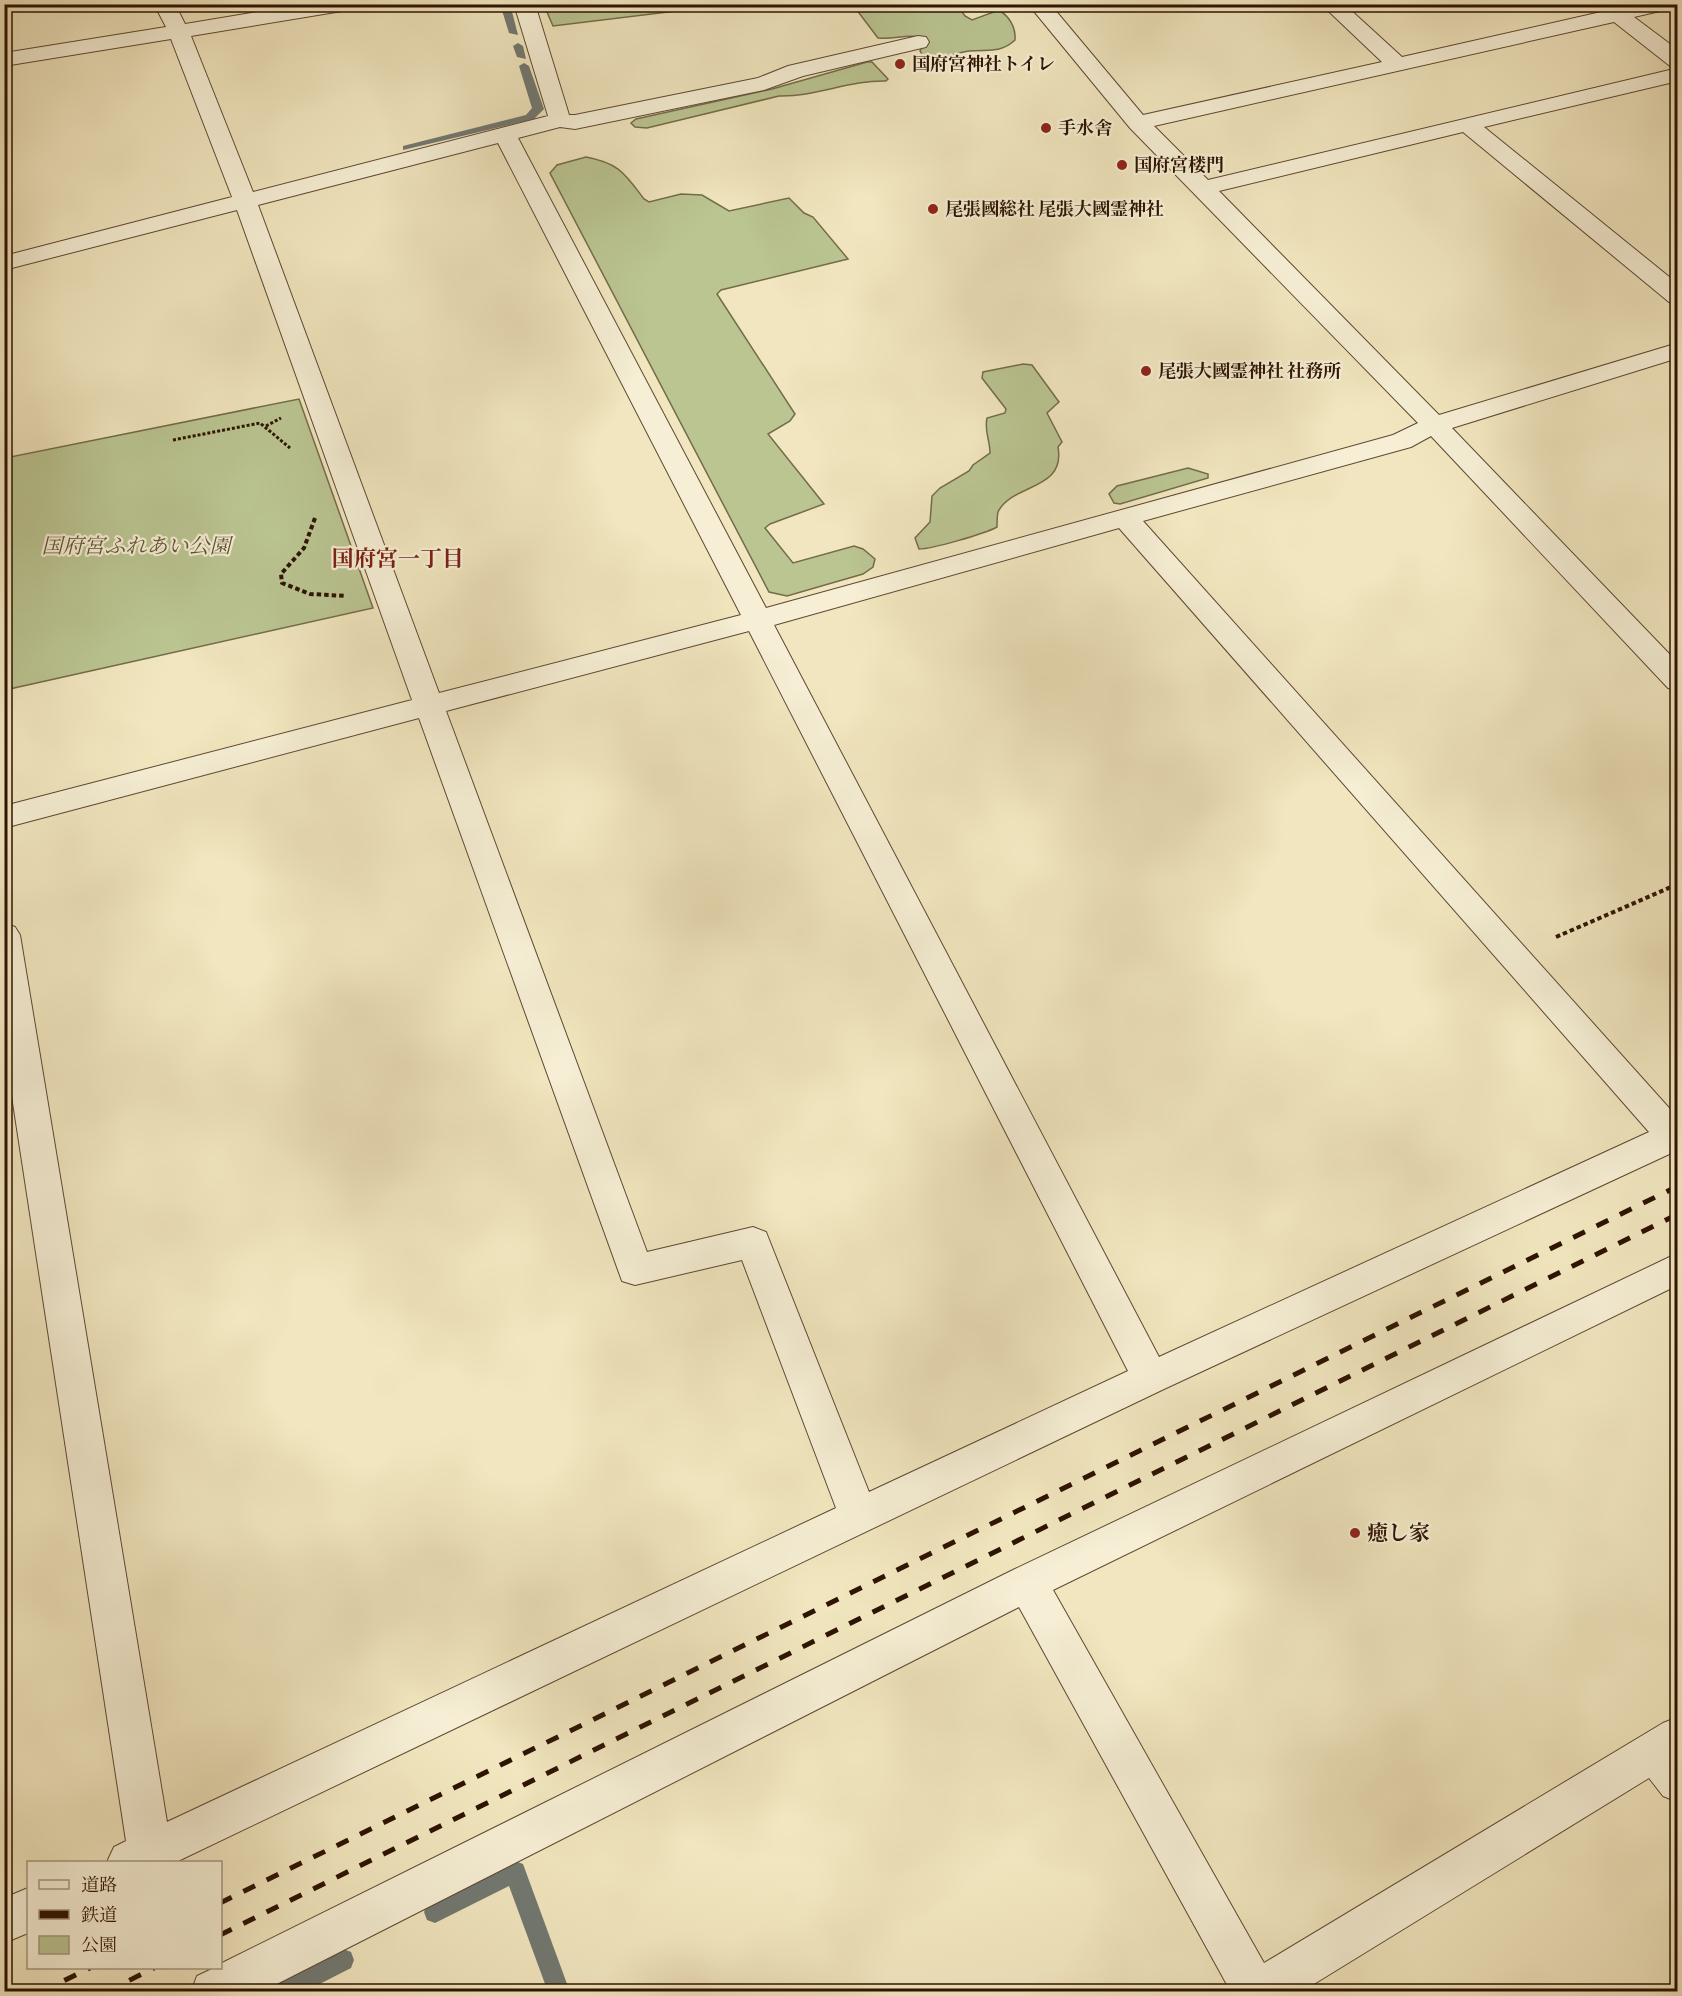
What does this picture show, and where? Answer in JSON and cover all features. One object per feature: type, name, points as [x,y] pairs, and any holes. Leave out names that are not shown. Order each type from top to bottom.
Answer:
[{"type":"street","points":[[164,4],[179,32],[245,201],[634,1270],[753,1242],[859,1516]]},
{"type":"street","points":[[4,60],[348,4]]},
{"type":"street","points":[[524,4],[560,120]]},
{"type":"street","points":[[1038,4],[1138,123],[1352,338],[1677,681]]},
{"type":"street","points":[[1331,4],[1398,64]]},
{"type":"street","points":[[1138,123],[1398,64],[1610,10],[1666,4]]},
{"type":"street","points":[[1610,10],[1677,61]]},
{"type":"street","points":[[4,263],[560,120],[575,122],[753,85],[796,71],[918,42]]},
{"type":"street","points":[[1202,188],[1677,74]]},
{"type":"street","points":[[1466,123],[1677,297]]},
{"type":"street","points":[[504,134],[1151,1378]]},
{"type":"street","points":[[4,817],[757,620],[1402,441],[1433,424],[1677,350]]},
{"type":"street","points":[[4,935],[140,1858],[1151,1378],[1675,1135],[1125,518]]},
{"type":"street","points":[[213,1992],[1027,1583],[1677,1268]]},
{"type":"street","points":[[1027,1583],[1257,1992],[1670,1756]]},
{"type":"street","points":[[4,1921],[27,1910]]},
{"type":"path","points":[[173,440],[260,423],[297,456]]},
{"type":"path","points":[[316,510],[315,520],[304,548],[280,574],[282,583],[310,594],[336,597],[386,587]]},
{"type":"path","points":[[1514,956],[1677,884]]},
{"type":"green space","points":[[544,5],[726,5],[553,26]]},
{"type":"green space","points":[[853,5],[957,5],[965,16],[972,20],[999,10],[1012,23],[1015,40],[999,49],[969,51],[930,61],[925,59],[920,51],[923,45],[920,37],[878,38]]},
{"type":"green space","points":[[872,62],[888,79],[806,94],[779,96],[647,128],[635,127],[631,123],[636,119],[772,89]]},
{"type":"green space","points":[[586,157],[614,166],[649,202],[681,194],[702,195],[729,211],[789,198],[804,213],[813,217],[848,259],[721,290],[717,294],[795,414],[790,421],[768,434],[824,504],[770,524],[765,528],[793,563],[854,546],[863,549],[875,559],[873,567],[863,574],[787,596],[769,592],[550,173],[557,165]]},
{"type":"green space","points":[[1023,364],[1032,365],[1059,402],[1047,413],[1062,442],[1058,447],[1058,461],[1054,472],[1005,503],[998,512],[997,527],[958,541],[919,549],[915,538],[930,522],[932,496],[940,488],[969,471],[973,465],[990,453],[987,418],[1005,413],[1006,409],[982,378],[983,372]]},
{"type":"green space","name":"国府宮ふれあい公園","points":[[299,399],[373,608],[5,690],[5,458]]},
{"type":"green space","points":[[1188,468],[1208,474],[1208,478],[1120,504],[1114,503],[1109,494],[1117,486]]},
{"type":"waterway","points":[[505,4],[514,33]]},
{"type":"waterway","points":[[518,46],[522,57]]},
{"type":"waterway","points":[[407,148],[530,117],[538,109],[524,66]]},
{"type":"waterway","points":[[435,1912],[515,1872],[559,1992]]},
{"type":"waterway","points":[[279,1992],[343,1960]]},
{"type":"railway","points":[[222,1902],[1678,1186]]},
{"type":"railway","points":[[222,1934],[1678,1214]]},
{"type":"railway","points":[[41,1992],[88,1969]]},
{"type":"railway","points":[[106,1992],[152,1969]]},
{"type":"place","name":"国府宮神社トイレ","points":[[900,64]]},
{"type":"place","name":"手水舎","points":[[1046,128]]},
{"type":"place","name":"国府宮楼門","points":[[1122,165]]},
{"type":"place","name":"尾張國総社 尾張大國霊神社","points":[[933,209]]},
{"type":"place","name":"尾張大國霊神社 社務所","points":[[1146,371]]},
{"type":"place","name":"癒し家","points":[[1355,1533]]},
{"type":"district","name":"国府宮一丁目","points":[[398,558]]}]
